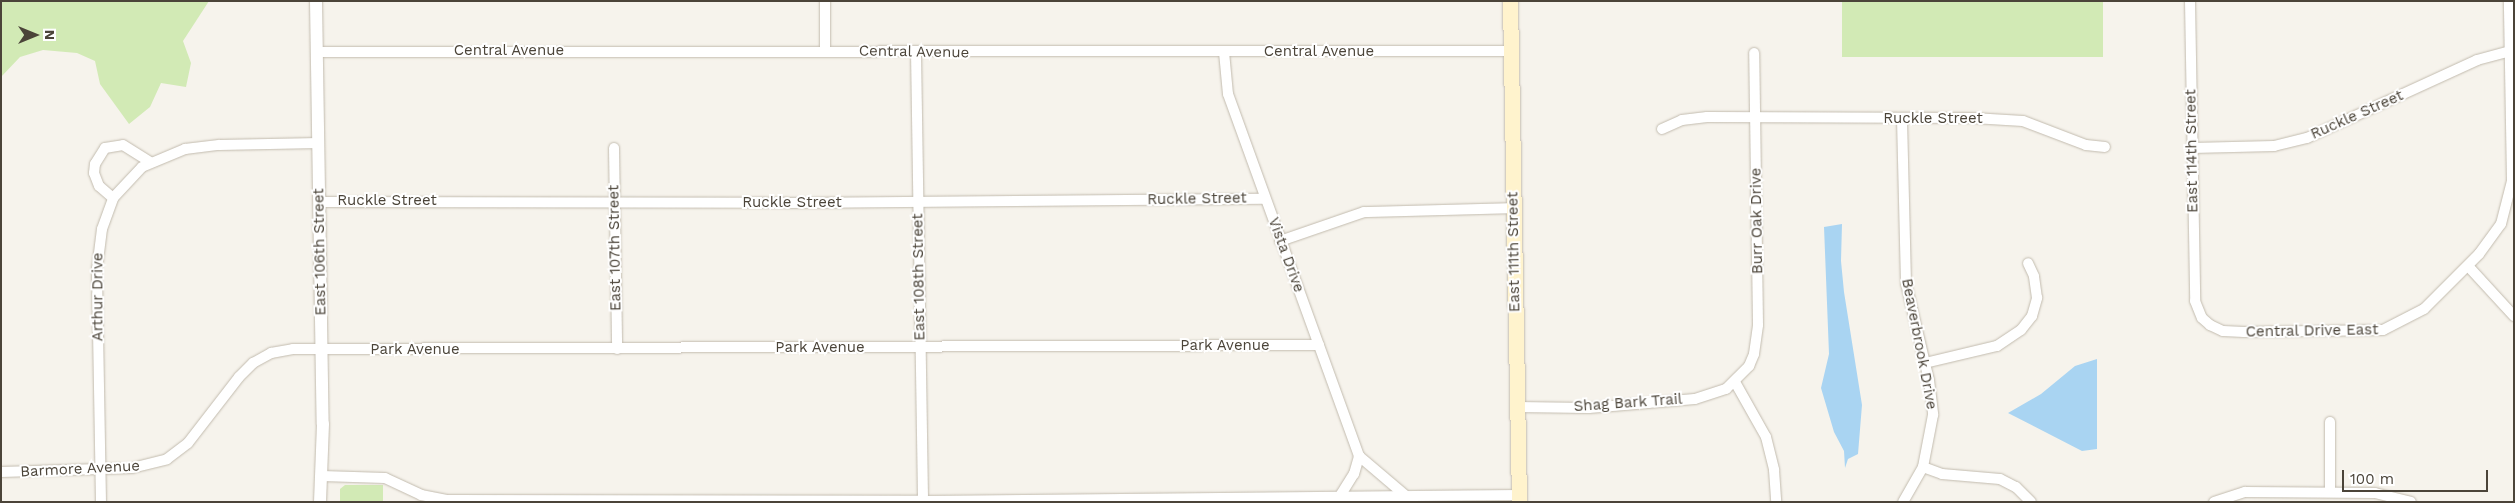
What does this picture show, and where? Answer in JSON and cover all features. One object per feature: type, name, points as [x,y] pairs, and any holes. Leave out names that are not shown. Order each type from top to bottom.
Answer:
[{"type":"main road","name":"East 111th Street","points":[[1510,1],[1519,498]]},
{"type":"street","name":"East 106th Street","points":[[316,1],[321,350],[322,476],[320,502]]},
{"type":"street","points":[[825,1],[825,51]]},
{"type":"street","name":"East 114th Street","points":[[2190,1],[2195,301]]},
{"type":"street","name":"Central Drive East","points":[[2195,301],[2202,318],[2224,331],[2383,330],[2424,308],[2468,266],[2501,224],[2512,176],[2512,50],[2509,1]]},
{"type":"street","name":"Ruckle Street","points":[[2192,148],[2274,146],[2306,138],[2477,60],[2512,50]]},
{"type":"street","name":"Central Avenue","points":[[317,52],[1511,51]]},
{"type":"street","name":"East 108th Street","points":[[916,52],[923,501]]},
{"type":"street","name":"Vista Drive","points":[[1224,52],[1226,86],[1265,199],[1359,456],[1406,496]]},
{"type":"street","name":"Burr Oak Drive","points":[[1736,382],[1749,366],[1758,339],[1754,53]]},
{"type":"street","name":"Ruckle Street","points":[[1662,129],[1693,118],[2023,121],[2086,145],[2105,146]]},
{"type":"street","name":"Beaverbrook Drive","points":[[1902,119],[1905,275],[1925,363],[1933,415],[1923,468],[1904,502]]},
{"type":"street","name":"Arthur Drive","points":[[101,502],[97,268],[102,229],[113,198],[133,174],[150,162],[169,153],[204,145],[318,143]]},
{"type":"street","points":[[113,198],[99,186],[94,173],[95,164],[105,148],[123,145],[150,162]]},
{"type":"street","name":"East 107th Street","points":[[614,148],[617,349]]},
{"type":"street","name":"Ruckle Street","points":[[318,202],[918,202],[1265,199]]},
{"type":"street","points":[[1280,240],[1369,212],[1513,208]]},
{"type":"street","points":[[1925,363],[1997,346],[2024,328],[2032,316],[2037,298],[2035,281],[2028,263]]},
{"type":"street","points":[[2468,266],[2514,316]]},
{"type":"street","name":"Park Avenue","points":[[321,350],[1319,345]]},
{"type":"street","name":"Barmore Avenue","points":[[1,472],[132,468],[167,459],[188,443],[238,377],[253,363],[271,353],[302,348],[321,350]]},
{"type":"street","points":[[1736,382],[1766,437],[1774,470],[1776,502]]},
{"type":"street","name":"Shag Bark Trail","points":[[1517,407],[1589,408],[1695,399],[1716,394],[1736,382]]},
{"type":"street","points":[[2330,422],[2330,492]]},
{"type":"street","points":[[1340,496],[1354,474],[1359,456]]},
{"type":"street","points":[[1923,468],[1942,474],[2000,479],[2016,487],[2032,502]]},
{"type":"street","points":[[322,476],[385,478],[421,495],[447,500],[923,501],[1340,496],[1519,498]]},
{"type":"street","points":[[2214,502],[2245,492],[2390,494],[2411,502]]},
{"type":"green space","points":[[1,1],[209,1],[183,41],[191,63],[186,87],[161,83],[150,107],[129,124],[100,84],[95,61],[77,53],[43,50],[20,57],[1,77]]},
{"type":"green space","points":[[1842,1],[2103,1],[2103,57],[1842,57]]},
{"type":"green space","points":[[345,485],[383,485],[383,502],[340,502],[340,489]]},
{"type":"water","points":[[1842,224],[1841,261],[1844,292],[1862,405],[1858,454],[1848,459],[1845,468],[1844,451],[1834,432],[1821,388],[1829,354],[1824,227]]},
{"type":"water","points":[[2097,359],[2097,449],[2082,451],[2008,413],[2041,394],[2075,366]]}]
